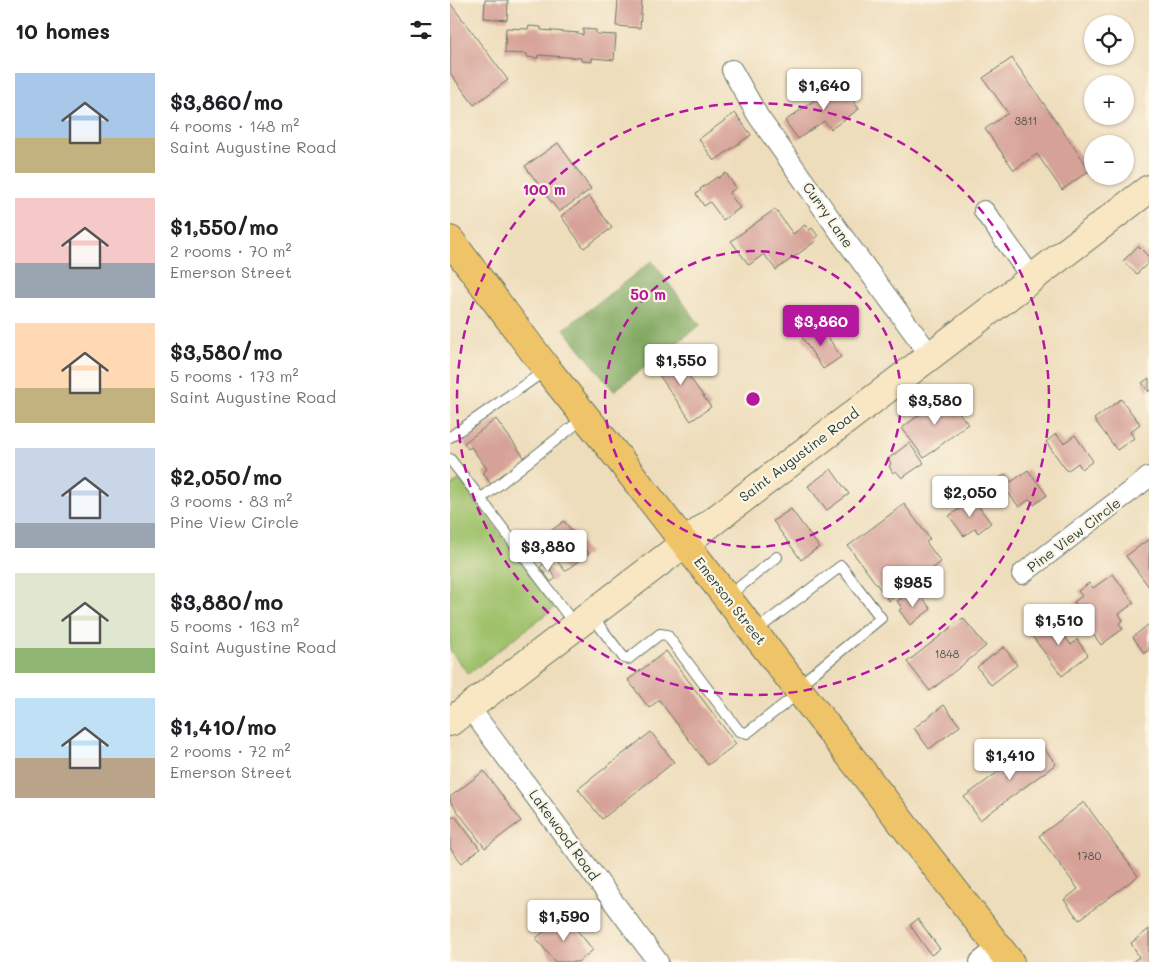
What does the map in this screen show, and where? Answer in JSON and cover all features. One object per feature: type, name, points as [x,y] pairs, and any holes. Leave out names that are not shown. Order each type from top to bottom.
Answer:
[{"type":"main road","name":"Saint Augustine Road","points":[[460,715],[930,355],[1148,194]]},
{"type":"main road","name":"Emerson Street","points":[[450,240],[547,369],[799,689],[996,957]]},
{"type":"street","name":"Curry Lane","points":[[732,70],[758,116],[930,355]]},
{"type":"street","points":[[984,211],[1032,278]]},
{"type":"street","name":"Pine View Circle","points":[[1022,574],[1149,477]]},
{"type":"street","name":"Lakewood Road","points":[[460,715],[658,962]]},
{"type":"lane","points":[[450,437],[547,369]]},
{"type":"lane","points":[[480,498],[488,494],[586,417]]},
{"type":"lane","points":[[450,459],[480,498],[583,620],[624,658],[628,659],[660,634],[667,635],[739,730],[747,733],[881,618],[841,566],[754,632]]},
{"type":"lane","points":[[727,597],[777,557]]},
{"type":"green space","points":[[652,261],[700,325],[614,391],[564,329]]},
{"type":"green space","points":[[460,479],[554,608],[468,674],[450,650],[450,487]]},
{"type":"building","points":[[485,0],[508,0],[507,20],[484,18]]},
{"type":"building","points":[[618,0],[642,0],[640,28],[616,26]]},
{"type":"building","points":[[450,3],[508,80],[474,105],[450,73]]},
{"type":"building","points":[[529,26],[541,27],[541,30],[579,33],[583,35],[583,29],[596,30],[596,34],[616,35],[614,60],[592,58],[592,62],[581,61],[581,58],[538,55],[538,58],[527,57],[527,54],[505,53],[506,28],[528,29]]},
{"type":"building","points":[[1012,58],[1084,161],[1084,174],[1062,190],[1037,154],[1014,170],[985,129],[1008,113],[983,78]]},
{"type":"building","points":[[840,82],[859,109],[831,129],[824,121],[798,139],[785,121]]},
{"type":"building","points":[[735,113],[751,135],[714,161],[699,139]]},
{"type":"building","points":[[558,143],[591,189],[559,212],[525,166]]},
{"type":"building","points":[[726,173],[736,188],[729,193],[740,208],[723,220],[710,202],[704,206],[696,194],[717,177]]},
{"type":"building","points":[[589,196],[612,228],[584,248],[561,216]]},
{"type":"building","points":[[775,209],[793,234],[805,225],[809,230],[812,228],[818,236],[815,238],[816,241],[776,270],[764,254],[749,265],[731,241]]},
{"type":"building","points":[[1138,246],[1149,257],[1149,262],[1137,274],[1123,261]]},
{"type":"building","points":[[820,325],[841,357],[823,369],[802,337]]},
{"type":"building","points":[[671,351],[711,407],[691,421],[652,365]]},
{"type":"building","points":[[1149,378],[1149,392],[1142,383]]},
{"type":"building","points":[[945,395],[968,424],[924,458],[902,428]]},
{"type":"building","points":[[1121,399],[1140,424],[1130,432],[1134,438],[1117,450],[1094,419]]},
{"type":"building","points":[[496,419],[526,460],[491,485],[483,472],[487,469],[471,447],[468,449],[464,443]]},
{"type":"building","points":[[1056,434],[1064,443],[1075,435],[1093,461],[1082,469],[1078,463],[1067,471],[1046,442]]},
{"type":"building","points":[[909,443],[924,463],[902,478],[896,471],[893,473],[888,459]]},
{"type":"building","points":[[831,469],[849,494],[827,510],[808,486]]},
{"type":"building","points":[[1028,470],[1047,495],[1034,505],[1030,499],[1019,507],[998,479],[1005,474],[1011,482]]},
{"type":"building","points":[[973,499],[991,523],[978,533],[975,528],[964,536],[949,516]]},
{"type":"building","points":[[904,504],[930,539],[926,542],[941,562],[889,601],[848,546]]},
{"type":"building","points":[[791,509],[819,547],[801,560],[773,521]]},
{"type":"building","points":[[564,521],[589,553],[565,571],[540,539]]},
{"type":"building","points":[[1149,539],[1149,587],[1126,556]]},
{"type":"building","points":[[545,563],[556,578],[551,582],[540,567]]},
{"type":"building","points":[[1113,574],[1134,603],[1119,614],[1123,620],[1119,623],[1123,629],[1101,645],[1084,622],[1088,620],[1074,602],[1082,596],[1078,591],[1089,583],[1093,588]]},
{"type":"building","points":[[909,593],[914,599],[920,595],[931,609],[910,625],[899,610],[902,608],[897,601]]},
{"type":"building","points":[[1059,616],[1068,628],[1062,633],[1071,645],[1077,640],[1088,655],[1062,676],[1032,636]]},
{"type":"building","points":[[963,618],[986,646],[930,691],[907,662]]},
{"type":"building","points":[[1149,624],[1149,650],[1144,653],[1133,637]]},
{"type":"building","points":[[1004,647],[1017,665],[991,685],[977,667]]},
{"type":"building","points":[[666,651],[736,744],[708,765],[659,700],[649,708],[628,680]]},
{"type":"building","points":[[944,705],[960,726],[929,749],[914,728]]},
{"type":"building","points":[[651,732],[674,762],[602,819],[578,789]]},
{"type":"building","points":[[1039,742],[1056,764],[980,820],[964,797]]},
{"type":"building","points":[[484,771],[521,821],[485,848],[450,801],[450,797]]},
{"type":"building","points":[[1084,802],[1138,876],[1079,920],[1064,900],[1078,889],[1039,836]]},
{"type":"building","points":[[455,816],[480,849],[462,863],[450,848],[450,819]]},
{"type":"building","points":[[565,915],[593,950],[578,962],[555,962],[536,938]]},
{"type":"building","points":[[918,919],[940,949],[931,955],[910,925]]},
{"type":"building","points":[[1149,929],[1149,962],[1132,962],[1139,957],[1131,943]]}]
